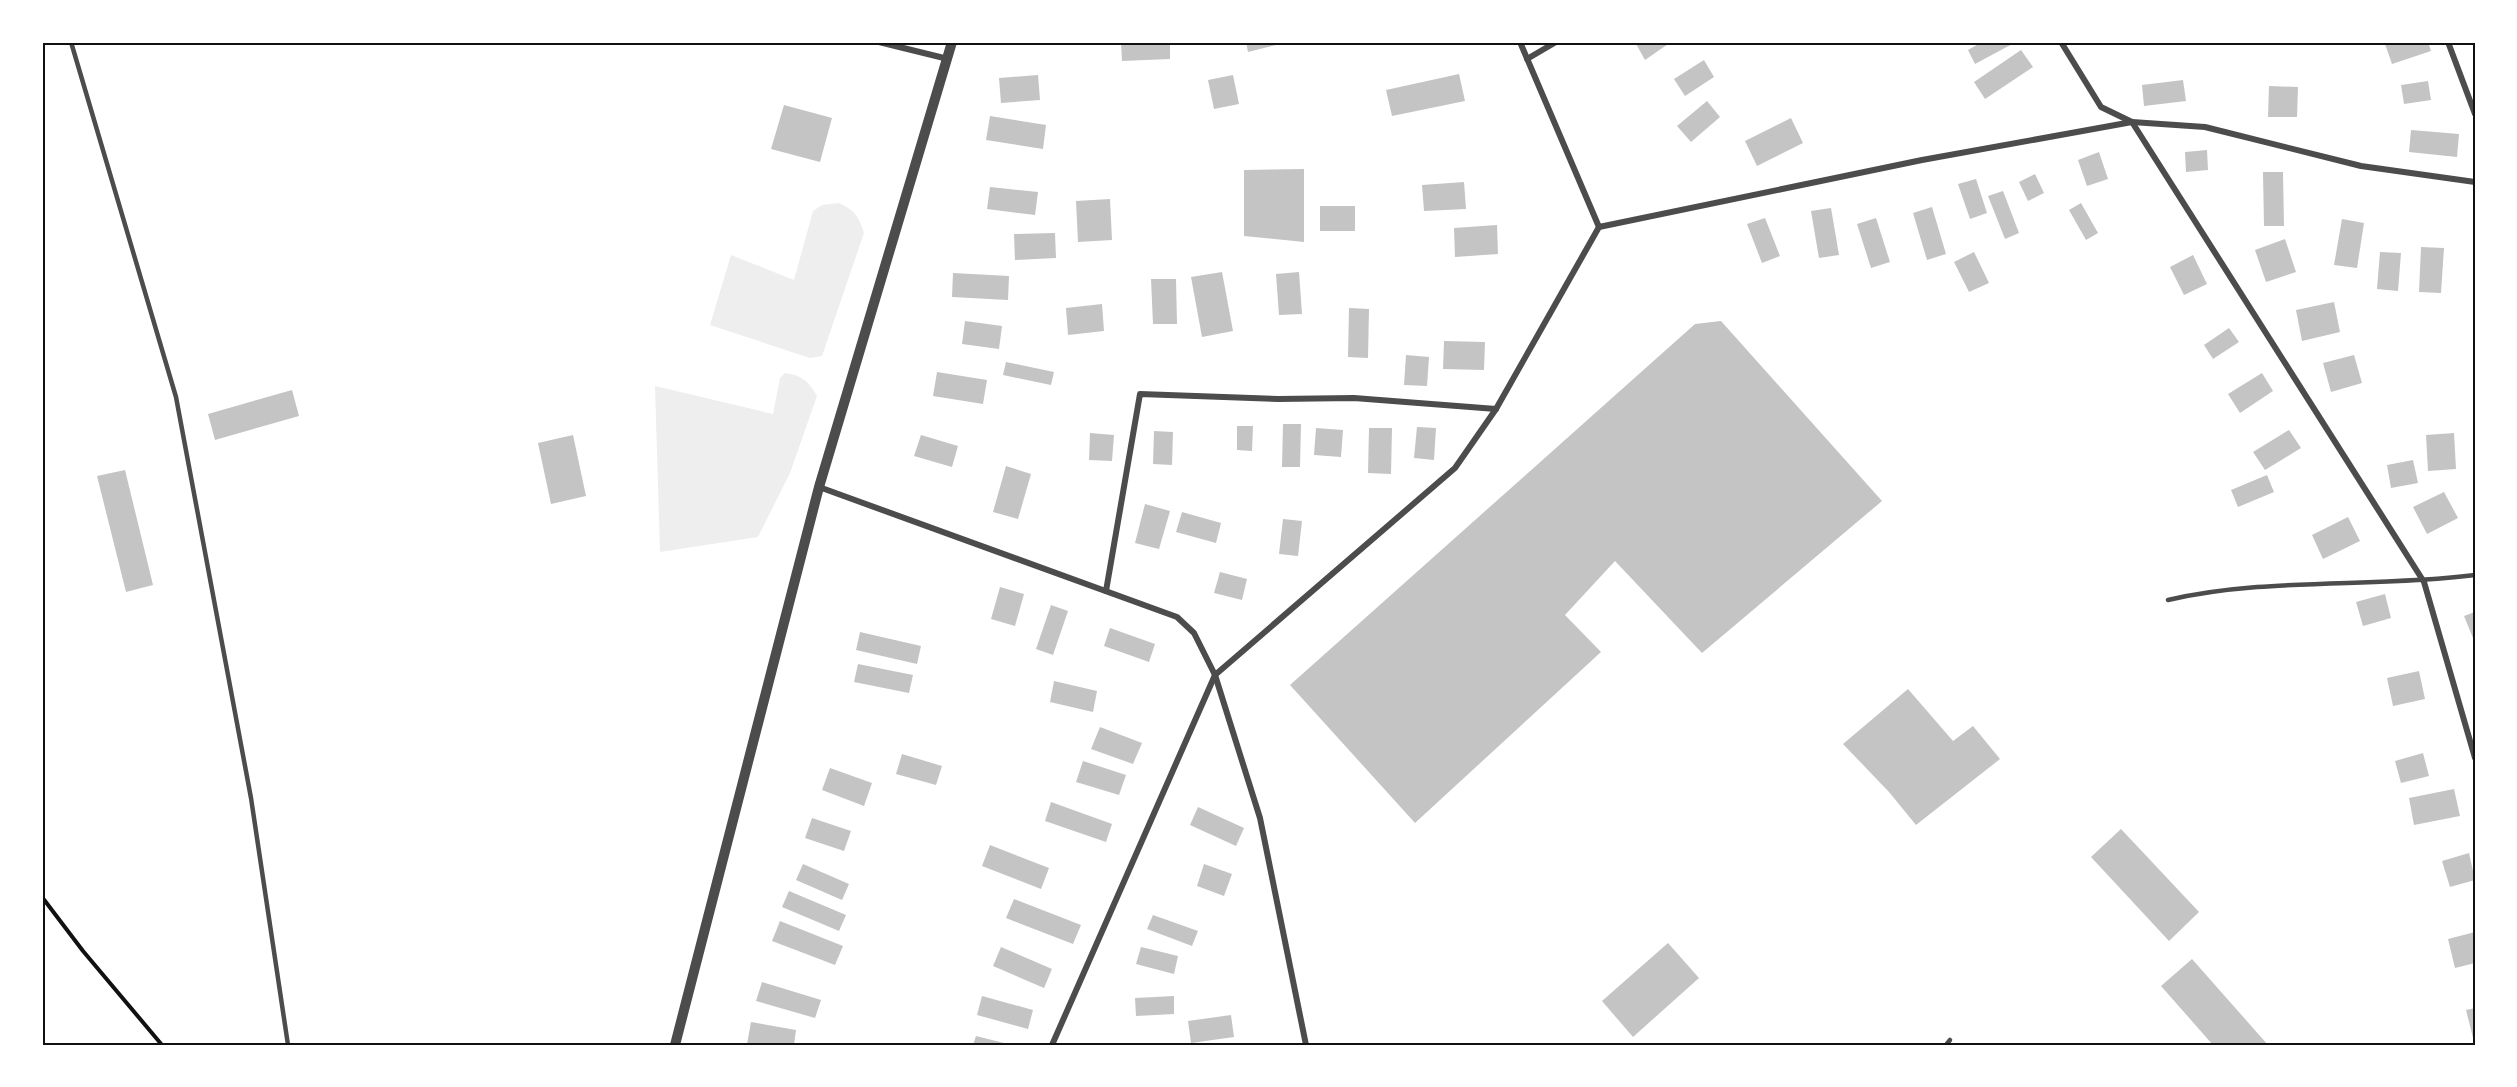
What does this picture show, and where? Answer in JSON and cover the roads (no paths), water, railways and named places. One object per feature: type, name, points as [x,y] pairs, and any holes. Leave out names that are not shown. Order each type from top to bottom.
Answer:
[{"type":"street","points":[[879,42],[948,59]]},
{"type":"street","points":[[675,1045],[819,487],[952,42]]},
{"type":"street","points":[[1520,42],[1599,227]]},
{"type":"street","points":[[1527,59],[1556,42]]},
{"type":"street","points":[[2061,42],[2101,107],[2132,122],[2424,582],[2475,758]]},
{"type":"street","points":[[2448,42],[2475,114]]},
{"type":"street","points":[[1052,1045],[1215,675],[1455,468],[1496,409],[1599,227],[1922,160],[2132,122],[2205,127],[2361,166],[2475,182]]},
{"type":"street","points":[[1106,591],[1140,394],[1256,399],[1353,398],[1496,409]]},
{"type":"street","points":[[819,487],[1177,617],[1194,633],[1215,675],[1260,818],[1306,1045]]},
{"type":"lane","points":[[71,42],[176,397],[251,798],[288,1045]]},
{"type":"lane","points":[[2168,600],[2215,590],[2424,582],[2475,575]]}]
